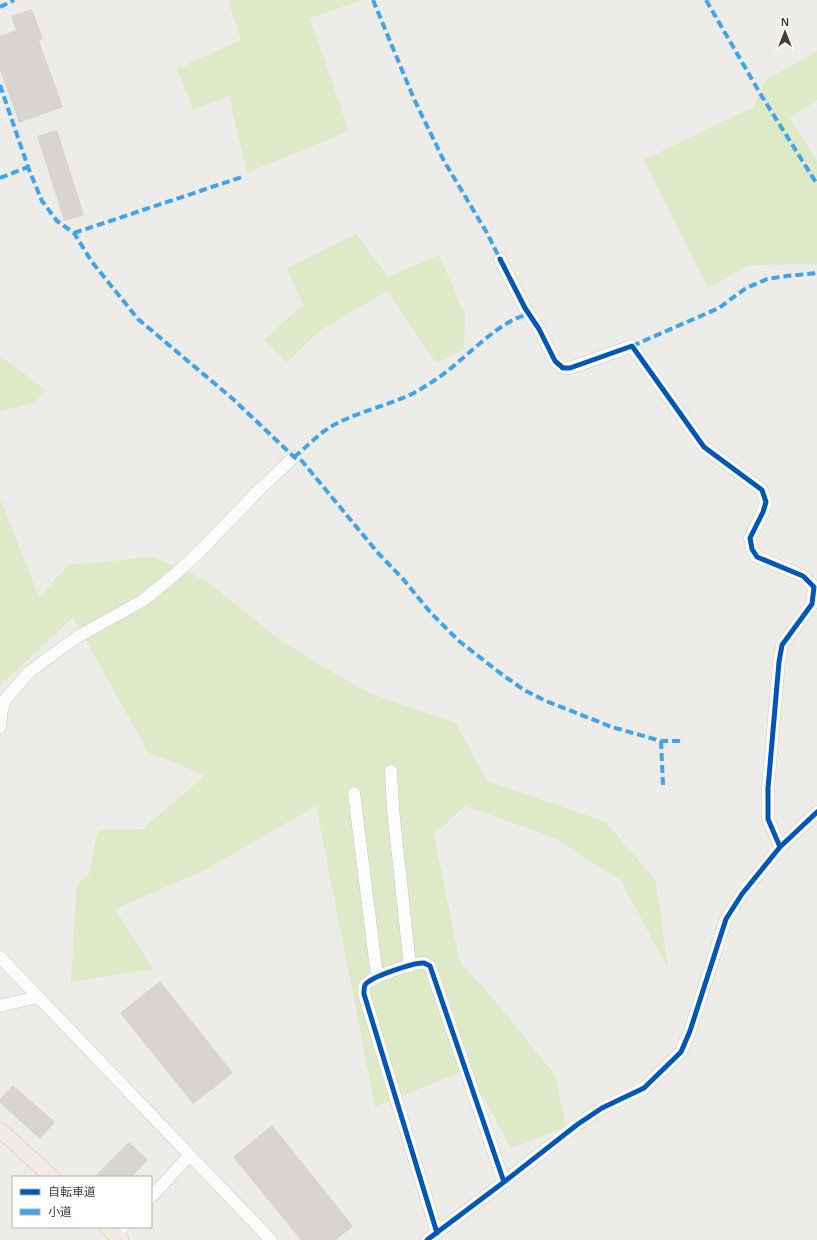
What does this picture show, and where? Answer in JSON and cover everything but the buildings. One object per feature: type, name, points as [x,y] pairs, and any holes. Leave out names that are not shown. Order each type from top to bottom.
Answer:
[{"type":"main road","points":[[0,1130],[51,1176]]},
{"type":"street","points":[[500,259],[525,308],[539,329],[555,361],[563,368],[570,368],[632,346],[704,447],[762,490],[766,502],[763,512],[750,538],[752,549],[757,556],[803,576],[814,587],[812,604],[782,645],[779,662],[768,788],[768,819],[780,847]]},
{"type":"street","points":[[0,727],[5,700],[29,672],[77,637],[142,601],[173,576],[198,553],[260,488],[294,457]]},
{"type":"street","points":[[391,771],[393,809],[410,966]]},
{"type":"street","points":[[354,793],[377,976]]},
{"type":"street","points":[[504,1182],[430,966],[424,963],[410,966],[377,976],[369,981],[365,986],[364,994],[432,1237],[504,1182],[578,1124],[602,1108],[644,1088],[681,1052],[690,1031],[726,919],[742,894],[780,847],[817,812]]},
{"type":"street","points":[[0,957],[271,1240]]},
{"type":"street","points":[[0,1006],[37,997]]},
{"type":"street","points":[[152,1196],[189,1156]]},
{"type":"green space","points":[[363,0],[310,18],[349,131],[247,173],[229,96],[193,110],[177,69],[241,40],[228,1]]},
{"type":"green space","points":[[817,51],[817,100],[790,118],[817,161],[817,264],[749,265],[708,288],[644,160],[753,107],[766,80]]},
{"type":"green space","points":[[356,234],[388,277],[439,255],[465,315],[464,349],[436,363],[387,291],[319,331],[287,362],[264,340],[303,305],[287,268]]},
{"type":"green space","points":[[0,356],[46,390],[35,403],[0,411]]},
{"type":"green space","points":[[0,499],[39,597],[68,565],[153,557],[205,580],[280,640],[366,691],[456,723],[487,781],[606,822],[656,881],[668,969],[621,881],[555,838],[465,806],[434,835],[460,963],[487,991],[555,1075],[566,1127],[511,1148],[468,1069],[375,1107],[316,806],[205,870],[115,909],[153,969],[71,982],[77,885],[89,874],[98,830],[143,829],[205,775],[148,752],[73,617],[0,686]]},
{"type":"marked path","points":[[0,7],[14,0]]},
{"type":"marked path","points":[[373,0],[414,99],[444,161],[487,233],[500,259]]},
{"type":"marked path","points":[[706,0],[761,95],[817,184]]},
{"type":"marked path","points":[[0,85],[28,167],[42,201],[57,221],[74,233],[92,262],[138,319],[233,399],[294,457],[302,461],[378,553],[403,579],[430,612],[459,641],[524,690],[546,701],[612,727],[661,741],[684,741]]},
{"type":"marked path","points":[[0,178],[28,167]]},
{"type":"marked path","points":[[74,233],[242,177]]},
{"type":"marked path","points":[[632,346],[719,308],[746,288],[767,279],[817,273]]},
{"type":"marked path","points":[[294,457],[332,426],[404,397],[422,388],[446,372],[493,333],[517,318],[529,314]]},
{"type":"marked path","points":[[661,741],[663,785]]},
{"type":"cycle path","points":[[500,259],[525,308],[539,329],[555,361],[563,368],[570,368],[632,346],[704,447],[762,490],[766,502],[763,512],[750,538],[752,549],[757,557],[803,576],[814,587],[812,604],[782,645],[779,662],[768,788],[768,819],[780,847]]},
{"type":"cycle path","points":[[427,1240],[578,1124],[602,1108],[644,1088],[681,1052],[690,1031],[726,919],[742,894],[780,847],[817,812]]},
{"type":"cycle path","points":[[437,1233],[364,994],[365,985],[375,978],[383,974],[419,963],[424,963],[430,966],[504,1182]]}]
